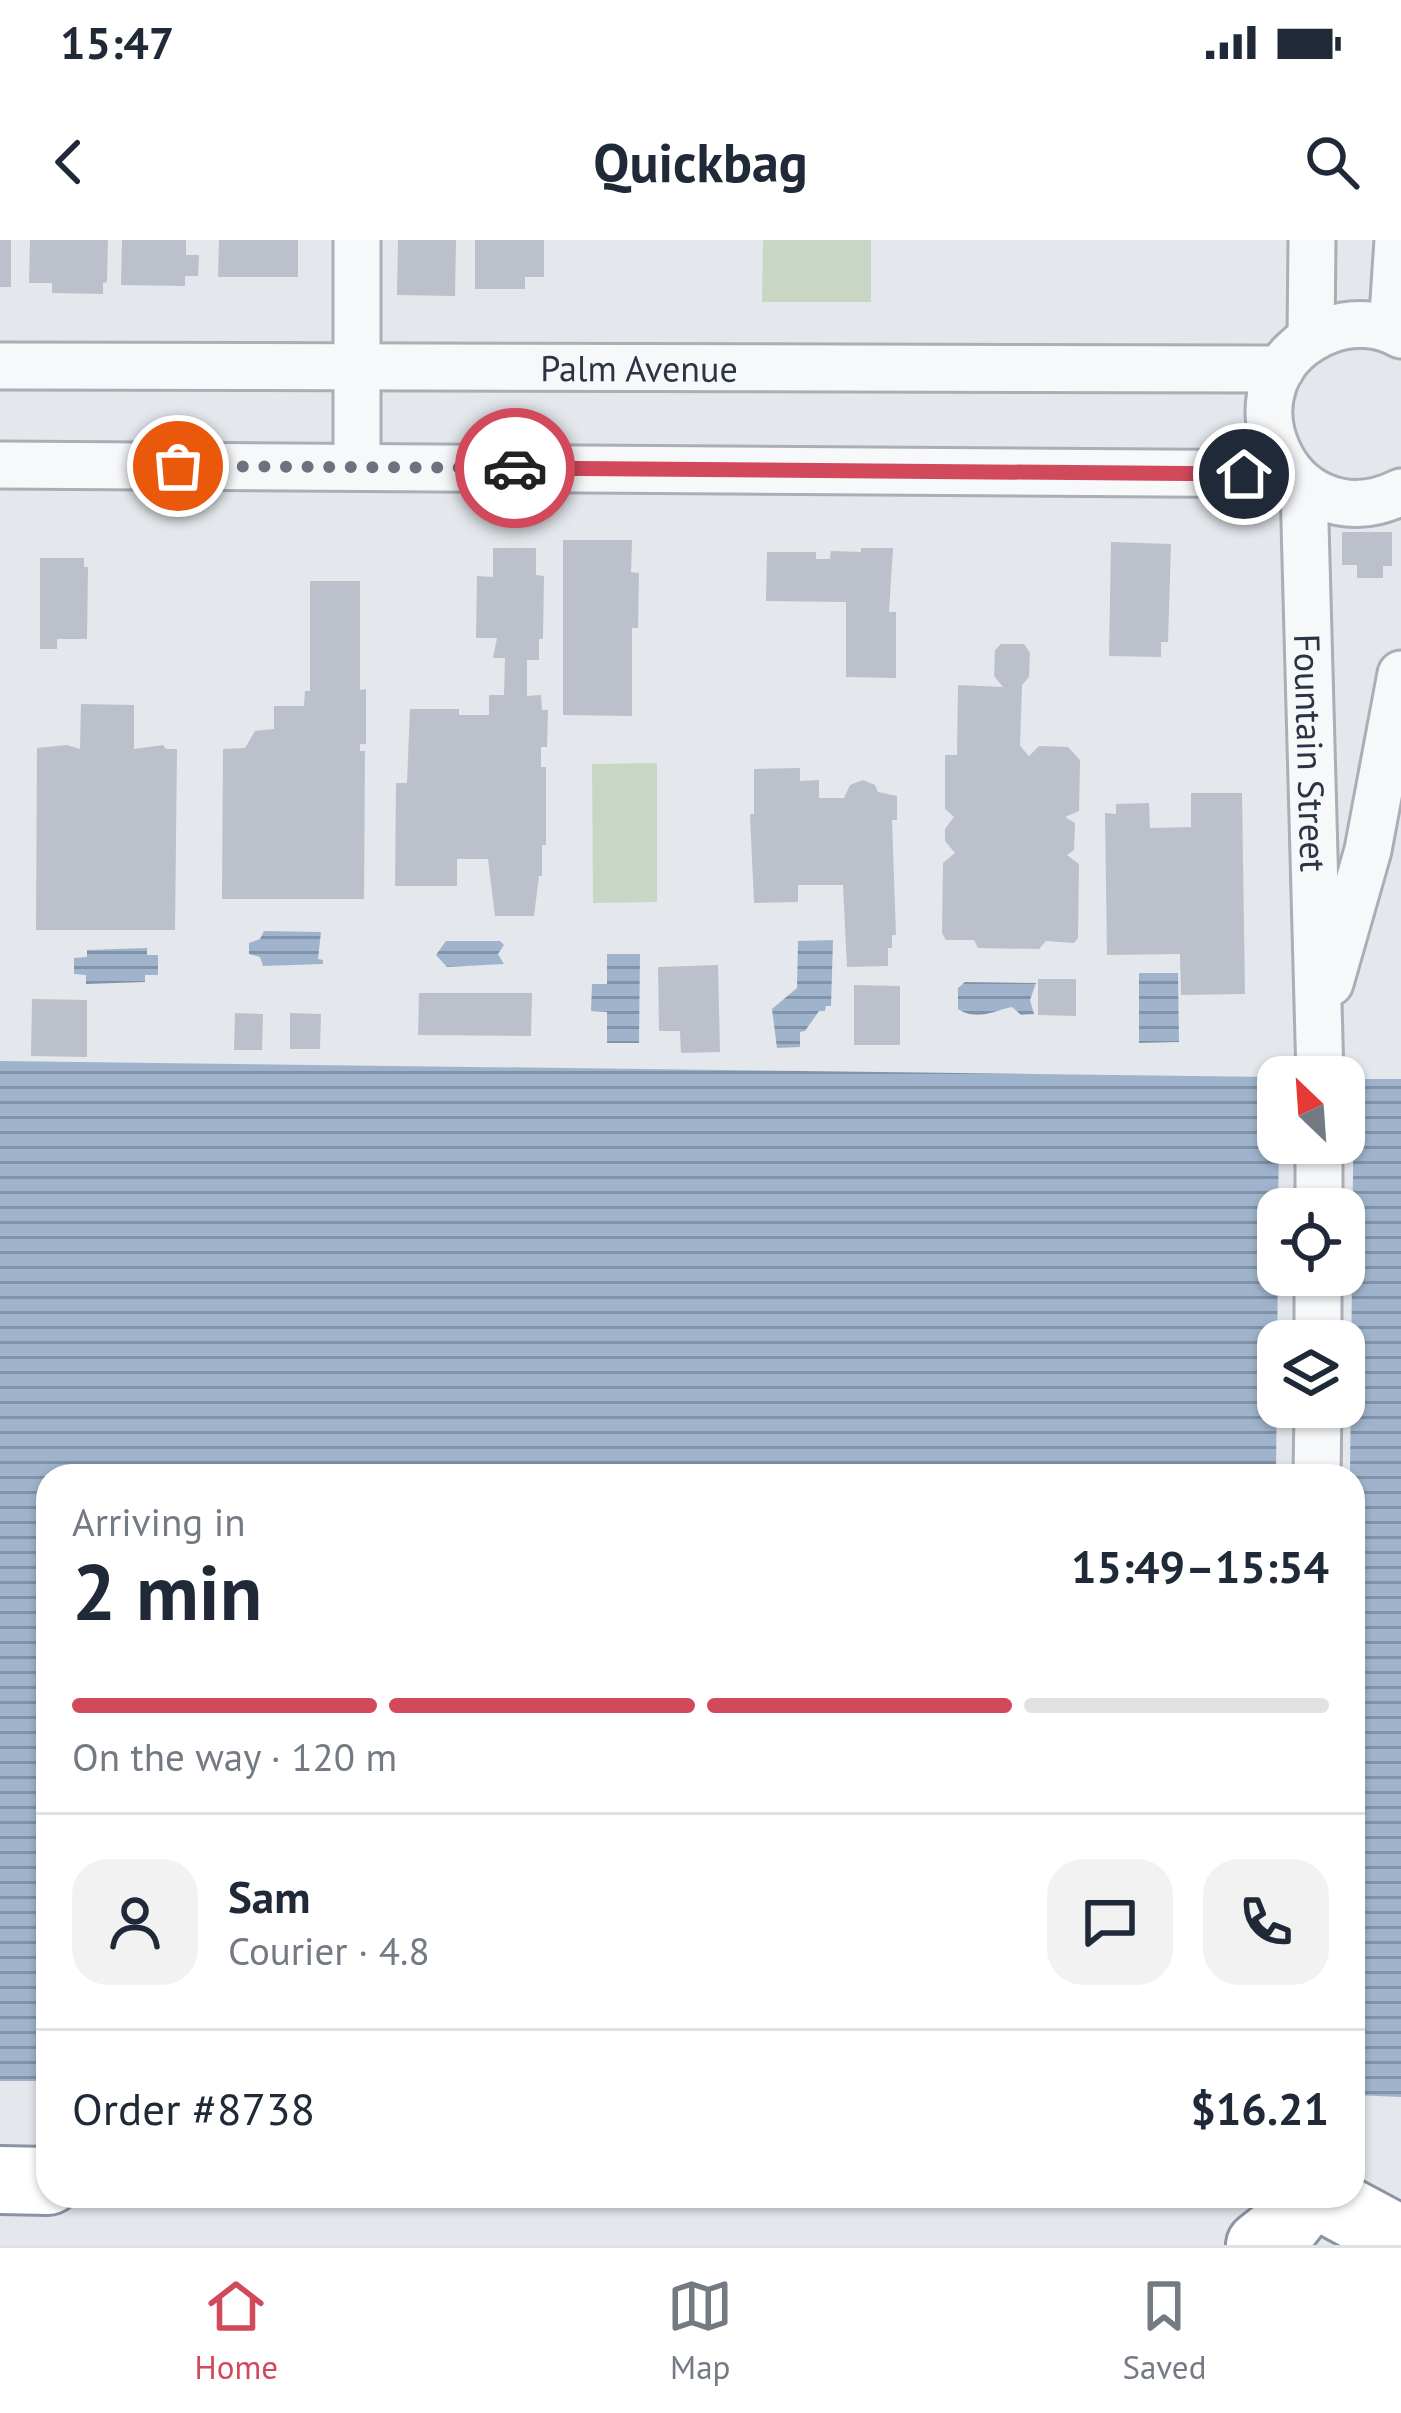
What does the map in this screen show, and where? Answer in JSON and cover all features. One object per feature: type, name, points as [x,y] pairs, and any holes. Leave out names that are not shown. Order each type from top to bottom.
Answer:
[{"type":"highway","points":[[0,2180],[36,2181]]},
{"type":"highway","points":[[1365,2192],[1401,2193]]},
{"type":"highway","points":[[1260,2245],[1300,2208]]},
{"type":"highway","points":[[1341,2208],[1401,2240]]},
{"type":"street","points":[[357,240],[357,467]]},
{"type":"street","points":[[1312,240],[1296,353],[1271,390],[1271,438],[1297,480],[1328,499],[1356,504],[1401,492]]},
{"type":"street","points":[[1396,333],[1398,240]]},
{"type":"street","name":"Palm Avenue","points":[[0,366],[357,367],[1296,353],[1337,326],[1364,324],[1396,333]]},
{"type":"street","points":[[0,465],[1297,480]]},
{"type":"street","name":"Fountain Street","points":[[1297,480],[1320,1052]]},
{"type":"street","name":"Fountain Street","points":[[1320,1052],[1368,850],[1401,674]]},
{"type":"street","points":[[1317,1464],[1318,1428]]},
{"type":"green space","points":[[763,240],[871,240],[871,302],[762,302]]},
{"type":"green space","points":[[657,763],[657,902],[593,903],[592,764]]},
{"type":"water","points":[[264,931],[321,932],[318,959],[323,964],[263,966],[260,957],[249,954],[249,943],[260,939]]},
{"type":"water","points":[[833,940],[831,1006],[819,1011],[800,1032],[800,1047],[777,1048],[772,1009],[797,988],[798,941]]},
{"type":"water","points":[[446,941],[500,941],[504,945],[498,954],[504,964],[447,967],[436,955]]},
{"type":"water","points":[[147,948],[147,955],[158,955],[158,975],[145,975],[145,982],[86,984],[86,975],[74,974],[74,958],[87,957],[87,950]]},
{"type":"water","points":[[607,954],[640,954],[639,1043],[607,1043],[607,1012],[591,1011],[592,984],[607,984]]},
{"type":"water","points":[[1139,973],[1178,973],[1179,1042],[1139,1043]]},
{"type":"water","points":[[965,982],[1036,983],[1030,1000],[1034,1014],[1021,1015],[1012,1007],[979,1015],[965,1013],[958,1009],[958,988]]},
{"type":"water","points":[[0,1061],[1257,1077],[1257,1164],[1365,1164],[1365,1079],[1401,1079],[1401,2097],[1365,2096],[1365,1464],[36,1464],[36,2081],[0,2081]]},
{"type":"pier","points":[[1279,1164],[1353,1164],[1353,1188],[1278,1188]]},
{"type":"pier","points":[[1278,1296],[1352,1296],[1352,1320],[1277,1320]]},
{"type":"pier","points":[[1276,1428],[1350,1428],[1350,1464],[1276,1464]]},
{"type":"building","points":[[0,240],[11,240],[11,287],[0,287]]},
{"type":"building","points":[[30,240],[108,240],[103,294],[52,293],[52,283],[29,283]]},
{"type":"building","points":[[122,240],[186,240],[186,255],[199,255],[198,276],[185,276],[185,286],[121,285]]},
{"type":"building","points":[[219,240],[298,240],[298,277],[218,277]]},
{"type":"building","points":[[398,240],[456,240],[455,296],[397,295]]},
{"type":"building","points":[[475,240],[544,240],[544,277],[525,277],[525,289],[475,289]]},
{"type":"building","points":[[1342,532],[1392,532],[1392,566],[1383,566],[1383,578],[1357,578],[1357,565],[1342,565]]},
{"type":"building","points":[[563,540],[632,540],[631,572],[639,573],[638,628],[632,628],[632,716],[563,715]]},
{"type":"building","points":[[1111,542],[1171,544],[1168,642],[1161,642],[1161,657],[1109,656]]},
{"type":"building","points":[[493,548],[536,548],[536,575],[544,576],[539,660],[527,660],[527,696],[541,695],[542,710],[548,710],[547,747],[541,747],[541,767],[546,767],[546,845],[542,845],[534,916],[495,916],[488,859],[457,859],[457,886],[395,886],[396,783],[407,783],[410,709],[459,709],[459,715],[489,715],[489,695],[504,695],[505,658],[493,658],[497,638],[476,638],[477,576],[493,577]]},
{"type":"building","points":[[861,548],[893,548],[889,612],[896,612],[896,678],[846,677],[846,602],[766,601],[767,552],[816,552],[816,559],[830,559],[831,551],[861,552]]},
{"type":"building","points":[[40,558],[84,558],[84,567],[88,567],[87,639],[57,639],[57,649],[40,649]]},
{"type":"building","points":[[310,581],[360,581],[360,690],[366,689],[366,744],[360,744],[360,751],[365,751],[364,899],[222,899],[223,749],[245,748],[255,731],[274,729],[274,706],[304,706],[305,691],[310,691]]},
{"type":"building","points":[[1001,644],[1024,644],[1030,653],[1029,677],[1022,685],[1020,746],[1029,756],[1039,746],[1068,747],[1080,760],[1079,811],[1065,817],[1075,823],[1074,850],[1067,855],[1079,864],[1078,938],[1074,943],[1046,941],[1039,949],[978,948],[974,940],[946,940],[942,933],[943,863],[955,853],[945,841],[945,829],[954,817],[945,809],[945,755],[957,755],[958,685],[1003,687],[994,676],[995,650]]},
{"type":"building","points":[[81,704],[134,705],[134,749],[163,745],[177,749],[175,930],[36,930],[37,748],[67,745],[80,749]]},
{"type":"building","points":[[800,768],[800,781],[819,780],[819,798],[844,798],[850,785],[863,780],[878,792],[897,796],[897,820],[892,820],[896,935],[888,948],[888,966],[847,967],[843,885],[798,885],[798,902],[754,903],[750,814],[754,814],[754,769]]},
{"type":"building","points":[[1191,793],[1242,793],[1245,994],[1181,995],[1180,954],[1107,955],[1105,813],[1116,814],[1116,804],[1149,803],[1150,828],[1191,827]]},
{"type":"building","points":[[718,965],[720,1052],[681,1053],[680,1031],[659,1031],[658,967]]},
{"type":"building","points":[[1038,979],[1076,979],[1076,1016],[1038,1015]]},
{"type":"building","points":[[854,985],[900,986],[900,1045],[854,1045]]},
{"type":"building","points":[[419,993],[532,993],[531,1036],[418,1035]]},
{"type":"building","points":[[32,999],[87,1000],[87,1057],[31,1056]]},
{"type":"building","points":[[235,1013],[263,1014],[262,1050],[234,1050]]},
{"type":"building","points":[[290,1013],[321,1014],[320,1049],[290,1049]]},
{"type":"way so far","points":[[178,466],[515,468]]},
{"type":"route","points":[[515,468],[1244,474]]}]
